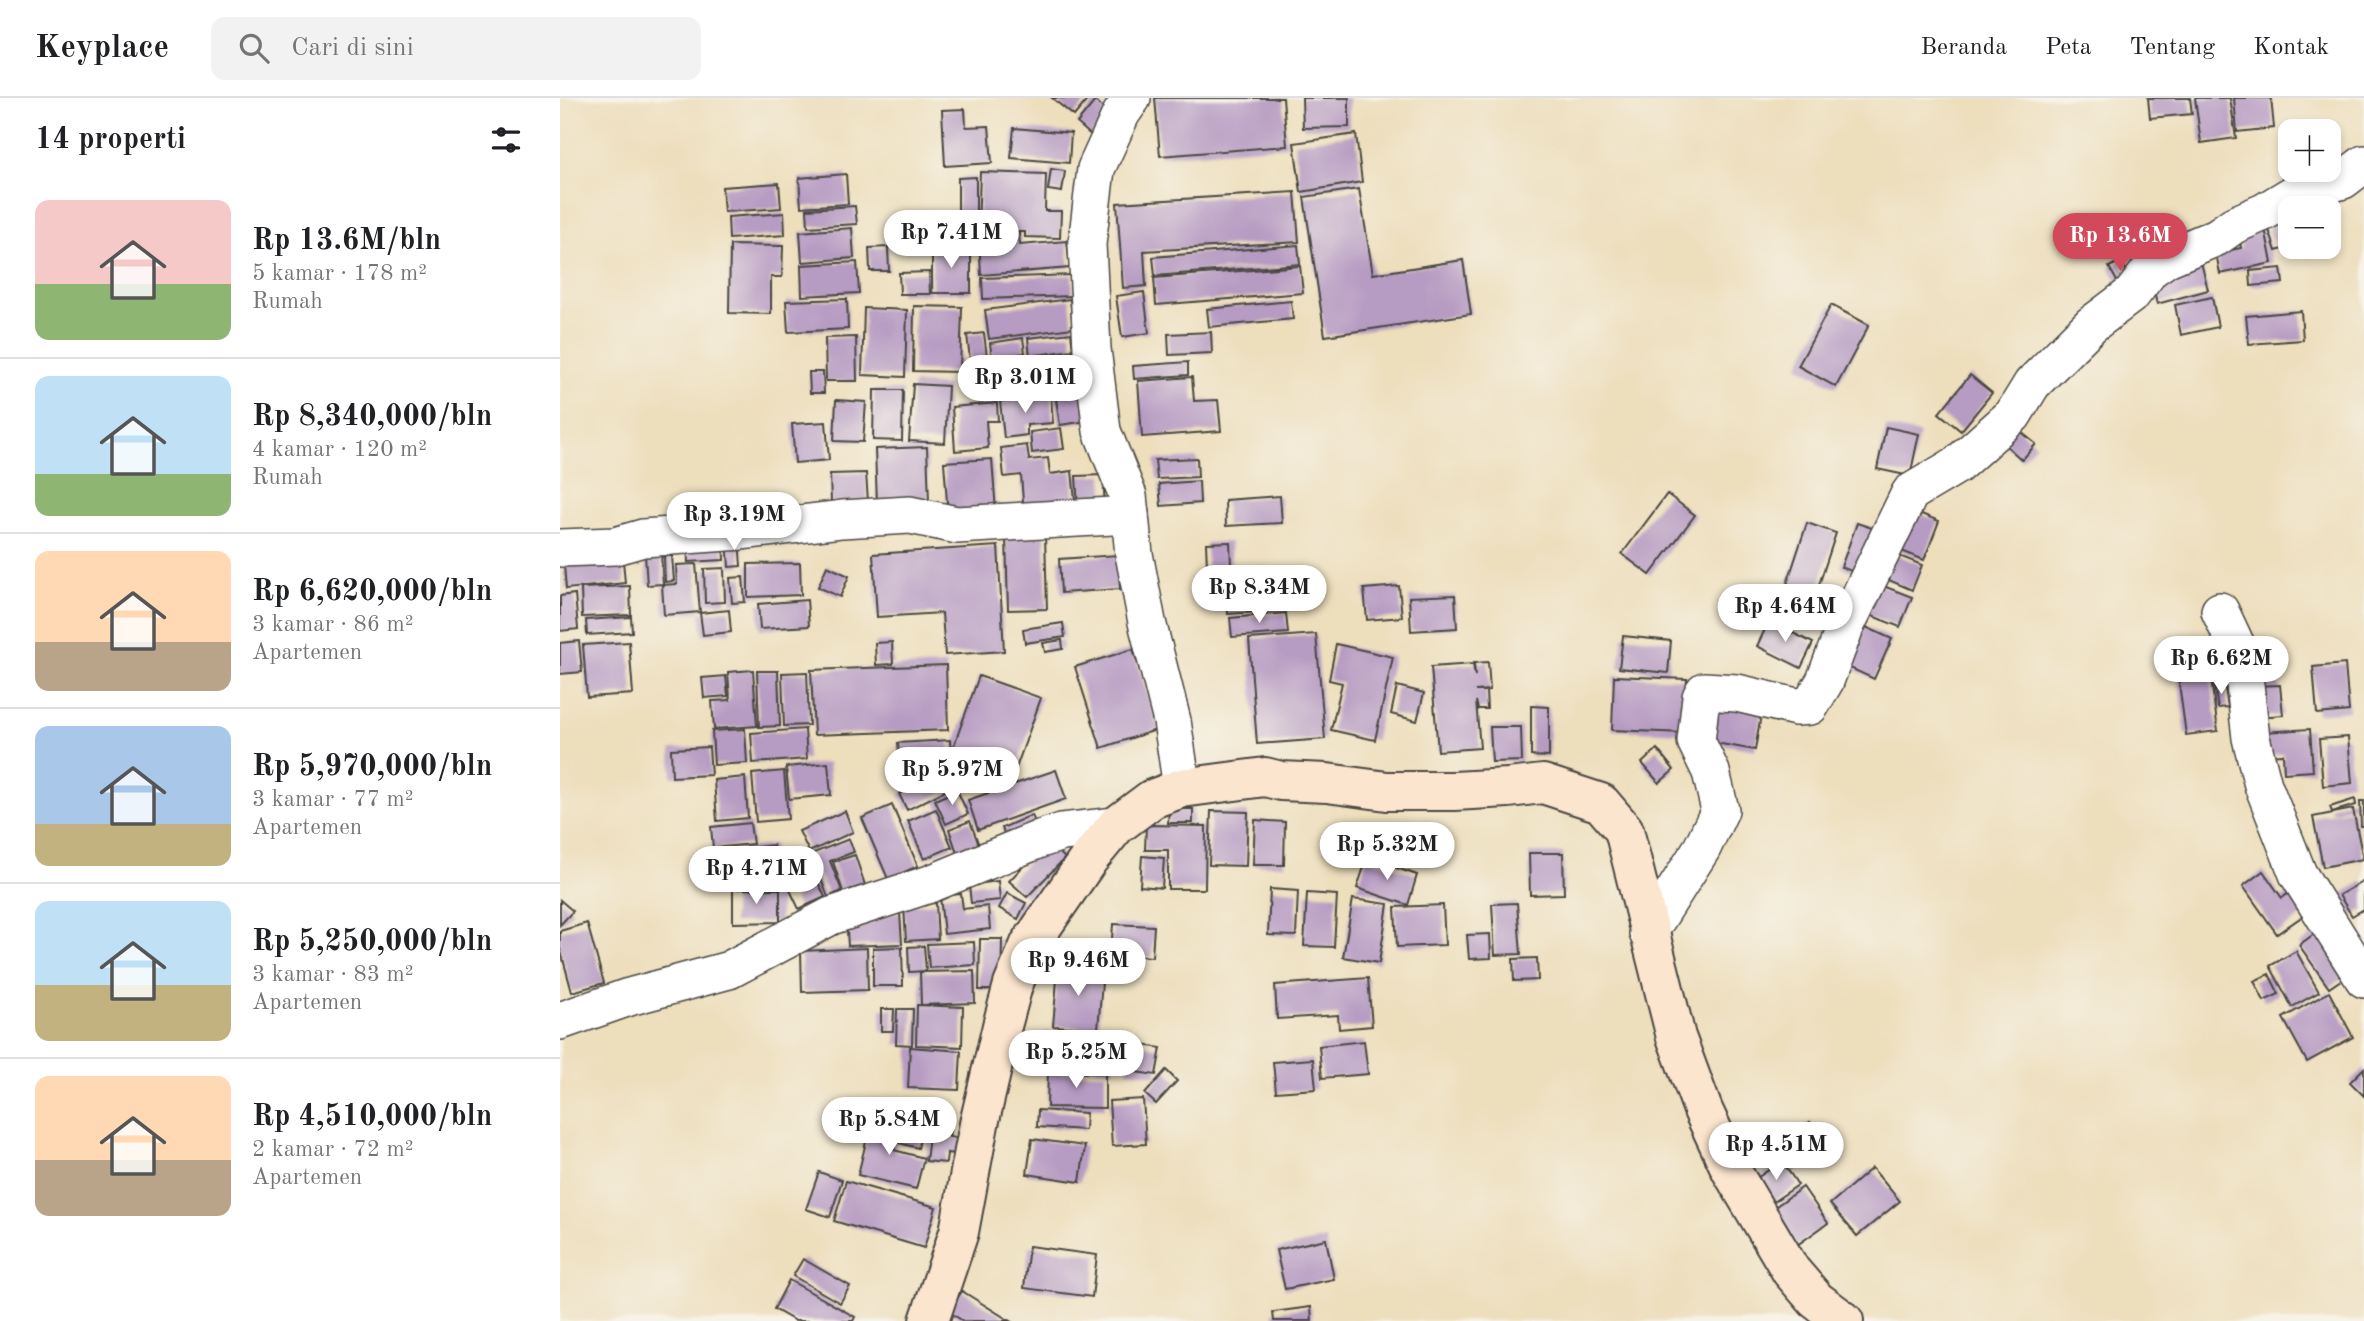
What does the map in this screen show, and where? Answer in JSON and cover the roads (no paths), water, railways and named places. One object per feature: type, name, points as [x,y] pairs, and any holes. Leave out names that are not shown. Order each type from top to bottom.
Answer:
[{"type":"street","points":[[1119,103],[1096,169],[1087,244],[1092,349],[1102,431],[1128,496],[1134,554],[1147,622],[1172,721],[1182,788]]},
{"type":"street","points":[[1648,933],[1702,848],[1720,810],[1711,772],[1696,741],[1703,691],[1737,694],[1804,708],[1810,706],[1825,681],[1845,627],[1910,492],[1957,465],[2014,415],[2032,384],[2091,324],[2132,294],[2151,269],[2167,258],[2217,237],[2234,225],[2264,212],[2292,195],[2343,180],[2364,164]]},
{"type":"street","points":[[560,548],[615,546],[643,538],[742,531],[856,518],[918,516],[957,525],[1130,515]]},
{"type":"street","points":[[2220,611],[2242,658],[2254,750],[2263,785],[2298,874],[2364,979]]},
{"type":"street","points":[[929,1321],[959,1232],[979,1124],[1013,985],[1030,944],[1088,860],[1116,826],[1152,799],[1182,788],[1265,777],[1281,781],[1327,783],[1388,791],[1454,791],[1544,783],[1601,803],[1624,830],[1676,1037],[1703,1110],[1731,1170],[1791,1271],[1816,1300],[1844,1321]]},
{"type":"street","points":[[560,1021],[629,997],[729,970],[831,916],[930,884],[1040,839],[1062,832],[1116,826]]}]
